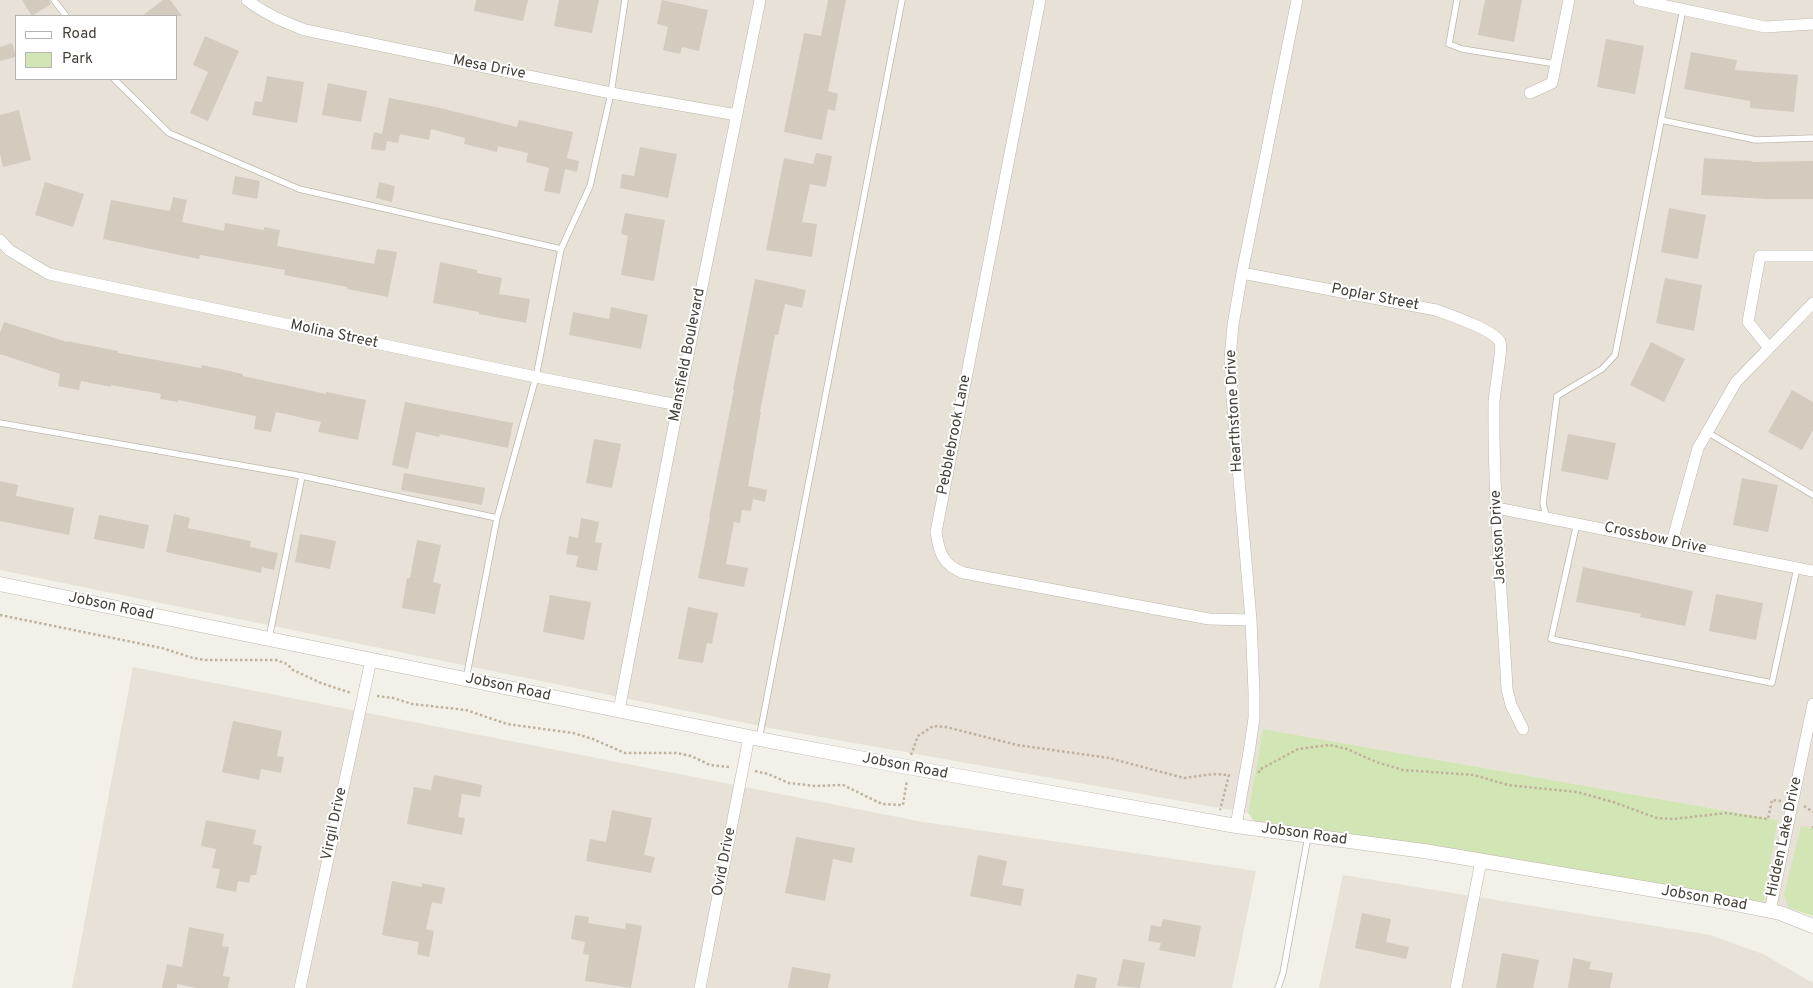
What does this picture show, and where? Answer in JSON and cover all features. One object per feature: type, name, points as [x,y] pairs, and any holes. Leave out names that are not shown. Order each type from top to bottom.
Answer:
[{"type":"street","name":"Mesa Drive","points":[[247,0],[278,20],[305,30],[612,92],[737,115]]},
{"type":"street","name":"Mansfield Boulevard","points":[[620,710],[678,405],[760,0]]},
{"type":"street","name":"Pebblebrook Lane","points":[[1040,0],[936,532],[938,548],[952,568],[964,573],[1209,619],[1251,620]]},
{"type":"street","name":"Hearthstone Drive","points":[[1236,826],[1254,718],[1251,620],[1230,358],[1233,326],[1242,273],[1297,0]]},
{"type":"street","points":[[1530,93],[1552,82],[1569,0]]},
{"type":"street","points":[[1640,0],[1765,27],[1813,24]]},
{"type":"street","name":"Molina Street","points":[[0,240],[9,250],[49,274],[536,377],[678,405]]},
{"type":"street","points":[[1769,348],[1748,322],[1760,256],[1813,256]]},
{"type":"street","name":"Poplar Street","points":[[1242,273],[1436,310],[1484,330],[1496,337],[1500,343]]},
{"type":"street","points":[[1672,542],[1698,448],[1736,382],[1813,304]]},
{"type":"street","name":"Jackson Drive","points":[[1500,343],[1501,348],[1494,402],[1497,508],[1507,688],[1511,705],[1524,729]]},
{"type":"street","name":"Crossbow Drive","points":[[1497,508],[1546,516],[1813,571]]},
{"type":"street","name":"Jobson Road","points":[[0,584],[754,738],[1236,826],[1424,851],[1770,911],[1813,926]]},
{"type":"street","name":"Virgil Drive","points":[[300,988],[371,660]]},
{"type":"street","name":"Hidden Lake Drive","points":[[1770,911],[1813,704]]},
{"type":"street","name":"Ovid Drive","points":[[700,988],[754,738]]},
{"type":"street","points":[[1456,988],[1481,861]]},
{"type":"lane","points":[[54,0],[65,15]]},
{"type":"lane","points":[[466,679],[497,518],[536,377],[561,249],[590,186],[612,92],[625,0]]},
{"type":"lane","points":[[754,738],[902,0]]},
{"type":"lane","points":[[1457,0],[1449,44],[1462,49],[1556,64]]},
{"type":"lane","points":[[1546,516],[1543,504],[1557,396],[1602,369],[1615,355],[1683,9]]},
{"type":"lane","points":[[115,80],[169,133],[299,189],[561,249]]},
{"type":"lane","points":[[1661,120],[1756,140],[1813,138]]},
{"type":"lane","points":[[0,423],[302,476],[497,518]]},
{"type":"lane","points":[[1707,432],[1813,495]]},
{"type":"lane","points":[[268,639],[302,476]]},
{"type":"lane","points":[[1577,523],[1551,639],[1560,641],[1772,683],[1797,568]]},
{"type":"lane","points":[[1278,988],[1308,836]]},
{"type":"path","points":[[1258,779],[1260,770],[1298,749],[1330,746],[1347,750],[1376,762],[1403,770],[1474,776],[1508,785],[1577,792],[1656,818],[1674,819],[1726,813],[1768,819],[1772,800],[1792,803]]},
{"type":"path","points":[[1813,826],[1813,831]]},
{"type":"shaded area","points":[[0,0],[1813,0],[1813,916],[1789,908],[1763,904],[1778,820],[1263,729],[1248,813],[770,728],[0,570]]},
{"type":"shaded area","points":[[133,667],[923,822],[1256,871],[1232,988],[72,988]]},
{"type":"shaded area","points":[[1343,875],[1710,935],[1763,954],[1813,983],[1813,988],[1319,988]]},
{"type":"green space","points":[[1263,729],[1778,820],[1763,904],[1254,821],[1248,813]]},
{"type":"green space","points":[[1801,826],[1813,828],[1813,916],[1789,908],[1784,895]]},
{"type":"building","points":[[22,0],[49,0],[51,4],[31,15]]},
{"type":"building","points":[[163,0],[170,0],[182,16],[178,15],[143,15]]},
{"type":"building","points":[[476,0],[528,0],[523,21],[474,11]]},
{"type":"building","points":[[559,0],[599,0],[592,33],[554,26]]},
{"type":"building","points":[[662,0],[708,10],[699,51],[682,47],[680,54],[663,50],[668,27],[657,24]]},
{"type":"building","points":[[828,0],[846,0],[828,91],[838,94],[835,111],[828,109],[822,140],[784,132],[804,33],[821,36]]},
{"type":"building","points":[[1485,0],[1522,0],[1514,42],[1478,35]]},
{"type":"building","points":[[205,36],[239,51],[208,121],[190,113],[208,72],[193,65]]},
{"type":"building","points":[[1606,39],[1644,46],[1635,94],[1597,87]]},
{"type":"building","points":[[12,43],[15,57],[0,61],[0,47]]},
{"type":"building","points":[[1691,52],[1737,60],[1735,70],[1798,75],[1794,112],[1750,108],[1750,101],[1684,89]]},
{"type":"building","points":[[267,76],[304,82],[297,123],[252,115],[255,101],[262,102]]},
{"type":"building","points":[[328,83],[367,91],[361,122],[322,115]]},
{"type":"building","points":[[389,98],[436,107],[517,127],[519,120],[573,132],[567,158],[579,161],[577,172],[565,169],[560,194],[544,191],[549,168],[526,162],[528,153],[498,146],[497,152],[464,144],[465,138],[431,129],[429,140],[400,134],[398,143],[387,141],[385,151],[371,149],[374,132],[382,134]]},
{"type":"building","points":[[19,110],[31,160],[3,167],[0,154],[0,115]]},
{"type":"building","points":[[640,147],[677,154],[668,198],[620,188],[622,174],[634,176]]},
{"type":"building","points":[[816,153],[832,156],[826,187],[810,184],[802,222],[817,224],[812,257],[766,250],[784,158],[813,164]]},
{"type":"building","points":[[1704,158],[1752,162],[1813,161],[1813,199],[1767,199],[1701,195]]},
{"type":"building","points":[[235,176],[260,181],[257,199],[232,194]]},
{"type":"building","points":[[45,182],[84,194],[73,227],[35,215]]},
{"type":"building","points":[[379,182],[395,186],[392,202],[376,198]]},
{"type":"building","points":[[173,197],[187,200],[182,222],[224,231],[225,223],[264,230],[264,227],[280,230],[277,246],[374,264],[377,249],[397,252],[388,297],[284,275],[285,270],[200,255],[199,259],[103,239],[111,200],[170,211]]},
{"type":"building","points":[[1669,208],[1706,215],[1698,259],[1661,252]]},
{"type":"building","points":[[625,213],[665,220],[654,281],[621,275],[628,236],[621,234]]},
{"type":"building","points":[[440,262],[502,278],[499,294],[530,299],[526,323],[433,303]]},
{"type":"building","points":[[1665,278],[1702,285],[1694,331],[1656,323]]},
{"type":"building","points":[[755,279],[806,290],[802,308],[785,304],[778,335],[775,335],[760,412],[748,486],[767,490],[765,502],[753,499],[751,511],[742,510],[740,523],[734,522],[726,564],[748,568],[744,587],[698,578]]},
{"type":"building","points":[[611,307],[648,315],[641,349],[569,335],[573,312],[609,319]]},
{"type":"building","points":[[4,322],[67,342],[118,351],[118,353],[201,368],[202,365],[326,394],[326,392],[366,400],[358,440],[318,432],[321,422],[276,412],[271,432],[254,429],[256,416],[178,400],[178,402],[160,399],[161,394],[81,381],[79,390],[58,386],[60,374],[0,354],[0,333]]},
{"type":"building","points":[[1651,342],[1685,359],[1664,402],[1630,385]]},
{"type":"building","points":[[1792,390],[1813,402],[1813,430],[1802,450],[1768,432]]},
{"type":"building","points":[[405,402],[513,423],[508,448],[440,434],[439,437],[416,432],[408,469],[392,465]]},
{"type":"building","points":[[1568,434],[1616,443],[1608,480],[1561,471]]},
{"type":"building","points":[[594,439],[621,444],[612,488],[586,483]]},
{"type":"building","points":[[404,473],[485,488],[482,505],[401,490]]},
{"type":"building","points":[[1742,478],[1778,485],[1768,532],[1733,525]]},
{"type":"building","points":[[0,481],[18,485],[16,496],[74,508],[69,535],[0,521]]},
{"type":"building","points":[[174,514],[190,518],[188,528],[251,541],[250,547],[278,553],[274,570],[262,567],[261,573],[166,552]]},
{"type":"building","points":[[99,515],[149,525],[144,549],[94,539]]},
{"type":"building","points":[[581,518],[599,522],[595,542],[602,543],[597,571],[576,567],[578,556],[566,554],[569,536],[578,538]]},
{"type":"building","points":[[300,534],[336,541],[330,569],[295,562]]},
{"type":"building","points":[[417,540],[441,545],[433,582],[441,584],[435,614],[402,608],[407,578],[410,578]]},
{"type":"building","points":[[1583,567],[1693,591],[1685,626],[1640,617],[1641,614],[1576,602]]},
{"type":"building","points":[[1716,594],[1763,603],[1756,640],[1709,631]]},
{"type":"building","points":[[550,595],[591,602],[584,640],[543,632]]},
{"type":"building","points":[[688,607],[718,613],[712,644],[707,643],[703,663],[678,659]]},
{"type":"building","points":[[233,721],[282,731],[277,756],[284,757],[281,773],[261,769],[259,780],[222,772]]},
{"type":"building","points":[[434,775],[482,785],[480,797],[462,794],[458,817],[465,818],[462,835],[407,824],[414,787],[431,790]]},
{"type":"building","points":[[612,810],[652,818],[644,855],[655,857],[651,873],[586,861],[590,839],[606,842]]},
{"type":"building","points":[[206,820],[256,830],[253,844],[262,846],[256,875],[251,875],[249,883],[238,881],[236,892],[216,888],[220,869],[212,868],[216,849],[201,846]]},
{"type":"building","points":[[796,837],[855,848],[852,863],[833,859],[825,901],[785,893]]},
{"type":"building","points":[[978,855],[1007,861],[1002,885],[1024,889],[1021,906],[970,896]]},
{"type":"building","points":[[392,881],[422,887],[422,883],[445,888],[442,904],[432,902],[426,929],[434,931],[429,957],[417,954],[419,942],[382,935]]},
{"type":"building","points":[[1362,913],[1391,919],[1386,942],[1409,947],[1406,959],[1355,948]]},
{"type":"building","points":[[575,915],[589,917],[588,923],[625,929],[626,923],[642,926],[631,988],[585,981],[589,955],[583,954],[585,942],[571,939]]},
{"type":"building","points":[[1163,919],[1201,926],[1195,957],[1159,950],[1161,943],[1148,941],[1151,925],[1161,927]]},
{"type":"building","points":[[189,927],[224,934],[222,946],[229,947],[223,976],[230,977],[228,988],[197,988],[177,984],[177,988],[162,988],[167,964],[182,967]]},
{"type":"building","points":[[1502,953],[1539,960],[1533,988],[1496,988]]},
{"type":"building","points":[[1573,958],[1591,962],[1589,969],[1613,973],[1610,988],[1568,988]]},
{"type":"building","points":[[1123,959],[1145,963],[1140,988],[1117,986]]},
{"type":"building","points":[[792,967],[831,974],[828,988],[788,988]]},
{"type":"building","points":[[1077,974],[1097,978],[1095,988],[1074,988]]}]
